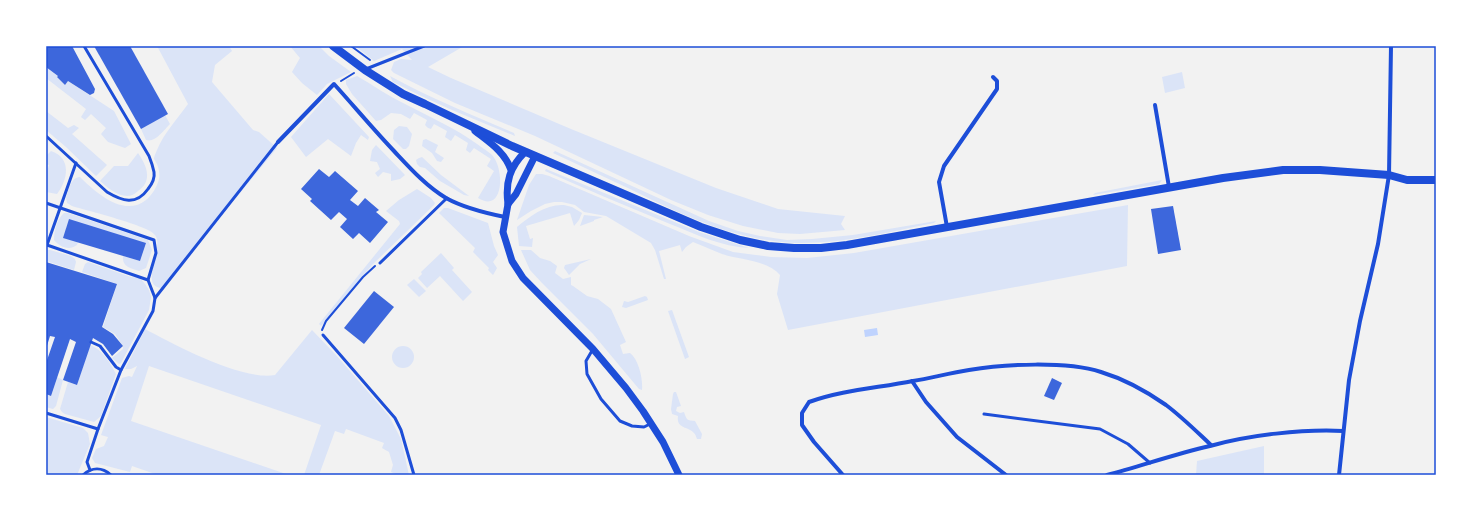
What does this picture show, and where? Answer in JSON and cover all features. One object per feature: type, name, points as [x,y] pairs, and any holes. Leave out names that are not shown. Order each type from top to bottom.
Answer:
[{"type":"main road","points":[[333,46],[360,71],[469,126],[525,152],[701,227],[740,240],[768,246],[794,248],[834,247],[1256,173],[1283,170],[1320,170],[1389,175],[1407,180],[1436,180]]},
{"type":"street","points":[[1339,475],[1349,380],[1360,321],[1378,244],[1389,175],[1391,46]]},
{"type":"street","points":[[947,227],[939,182],[944,166],[997,89],[997,81],[993,77]]},
{"type":"street","points":[[278,142],[334,84],[408,166],[432,188],[447,198],[481,211],[505,216]]},
{"type":"street","points":[[1155,105],[1169,188]]},
{"type":"street","points":[[469,126],[496,147],[505,157],[511,170]]},
{"type":"street","points":[[525,152],[511,170],[506,191],[508,204],[503,232],[508,252],[516,269],[593,349],[626,388],[665,446],[679,475]]},
{"type":"street","points":[[508,204],[516,194],[535,156]]},
{"type":"street","points":[[843,475],[814,442],[802,425],[802,413],[809,402],[836,394],[970,370],[1015,365],[1064,366],[1100,372],[1128,382],[1152,396],[1182,418],[1211,446]]},
{"type":"street","points":[[912,381],[926,402],[957,436],[1006,475]]},
{"type":"street","points":[[1107,475],[1211,446],[1269,435],[1320,430],[1343,431]]},
{"type":"lane","points":[[46,136],[107,192],[117,198],[132,200],[139,198],[145,193],[153,179],[154,172],[149,156],[84,46]]},
{"type":"lane","points":[[360,71],[424,46]]},
{"type":"lane","points":[[155,298],[278,142]]},
{"type":"lane","points":[[76,163],[47,244],[148,280]]},
{"type":"lane","points":[[380,263],[447,198]]},
{"type":"lane","points":[[46,203],[154,240],[156,254],[148,280],[155,298],[153,312],[121,370],[87,462],[90,470]]},
{"type":"lane","points":[[323,335],[395,418],[401,430],[414,475]]},
{"type":"lane","points":[[92,342],[100,346],[116,367],[121,370]]},
{"type":"lane","points":[[593,349],[586,361],[587,374],[601,399],[620,421],[632,426],[644,427],[651,424]]},
{"type":"lane","points":[[46,413],[98,429]]},
{"type":"lane","points":[[984,414],[1100,429],[1128,444],[1150,463]]},
{"type":"lane","points":[[83,475],[90,470],[101,469],[111,475]]},
{"type":"path","points":[[351,46],[378,65]]},
{"type":"path","points":[[334,84],[360,71]]},
{"type":"path","points":[[323,335],[322,330],[326,321],[363,277],[380,263]]},
{"type":"shaded area","points":[[157,46],[229,46],[232,51],[215,65],[212,82],[253,130],[259,132],[277,148],[162,288],[155,286],[152,281],[157,241],[155,235],[151,231],[130,223],[72,206],[67,203],[66,198],[72,182],[80,177],[102,196],[119,205],[137,205],[146,200],[154,191],[159,176],[158,166],[154,159],[156,153],[167,132],[188,104]]},
{"type":"shaded area","points":[[290,46],[319,46],[329,56],[351,72],[327,84],[317,95],[302,83],[292,72],[300,58]]},
{"type":"shaded area","points":[[355,46],[464,46],[428,67],[571,129],[716,188],[778,209],[845,216],[841,224],[845,230],[800,234],[778,233],[743,226],[708,215],[671,200],[535,136],[455,103],[394,73],[391,70],[394,62],[401,59],[412,60],[402,49],[374,61]]},
{"type":"shaded area","points":[[46,67],[58,76],[57,77],[65,85],[68,81],[114,111],[131,144],[125,148],[108,142],[101,134],[106,128],[91,114],[85,120],[81,117],[86,109],[46,78]]},
{"type":"shaded area","points":[[1182,72],[1185,88],[1165,93],[1162,77]]},
{"type":"shaded area","points":[[357,76],[393,98],[469,138],[492,155],[499,170],[500,179],[500,188],[493,200],[487,201],[478,198],[494,171],[487,166],[491,159],[474,148],[470,153],[466,150],[468,143],[455,135],[451,141],[445,137],[447,131],[434,124],[431,129],[428,128],[425,125],[427,120],[414,113],[410,119],[401,114],[391,113],[381,120],[376,121],[352,94],[346,84],[346,80]]},
{"type":"shaded area","points":[[390,76],[436,99],[514,133],[515,136],[419,95],[393,82]]},
{"type":"shaded area","points":[[329,94],[369,137],[368,140],[361,135],[351,156],[328,139],[306,157],[291,137]]},
{"type":"shaded area","points":[[46,111],[68,128],[74,125],[79,128],[72,134],[107,165],[96,176],[46,130]]},
{"type":"shaded area","points":[[165,115],[170,124],[153,140],[146,140],[141,129]]},
{"type":"shaded area","points":[[399,126],[407,127],[412,134],[409,146],[406,149],[403,149],[393,139],[394,130]]},
{"type":"shaded area","points":[[426,139],[438,145],[435,152],[444,158],[441,162],[437,161],[432,153],[422,146],[423,140]]},
{"type":"shaded area","points":[[376,145],[405,175],[400,179],[391,181],[391,174],[383,172],[378,177],[375,173],[380,169],[377,162],[370,161],[372,150]]},
{"type":"shaded area","points":[[51,151],[58,154],[62,159],[66,170],[64,182],[57,194],[46,192],[46,175],[49,165],[46,164],[46,156]]},
{"type":"shaded area","points":[[555,151],[709,221],[738,231],[760,236],[787,240],[812,239],[853,235],[936,221],[934,223],[883,234],[831,242],[796,243],[752,237],[710,225],[669,208],[553,153]]},
{"type":"shaded area","points":[[138,153],[146,168],[147,178],[146,183],[136,193],[123,196],[112,191],[100,181],[114,166],[128,166]]},
{"type":"shaded area","points":[[422,157],[441,175],[469,196],[464,195],[440,181],[425,168],[420,167],[416,160]]},
{"type":"shaded area","points":[[546,169],[699,232],[749,248],[719,243],[699,236],[560,178],[545,171]]},
{"type":"shaded area","points":[[536,174],[549,176],[689,236],[733,252],[771,257],[807,258],[854,253],[1128,205],[1127,266],[788,330],[777,294],[780,275],[775,270],[761,263],[722,254],[693,242],[682,252],[680,245],[659,251],[666,279],[664,279],[655,250],[651,243],[606,216],[584,212],[575,205],[554,202],[545,204],[517,220],[529,185]]},
{"type":"shaded area","points":[[1162,180],[1159,184],[1093,195],[1095,193]]},
{"type":"shaded area","points":[[417,189],[431,198],[435,203],[434,205],[372,265],[321,326],[319,324],[400,224],[399,221],[386,211],[399,200]]},
{"type":"shaded area","points":[[564,205],[572,207],[582,213],[574,226],[570,213],[526,226],[530,239],[533,238],[532,247],[519,246],[517,227],[533,215],[551,206]]},
{"type":"shaded area","points":[[444,208],[448,208],[488,223],[498,255],[493,262],[497,268],[493,275],[488,270],[489,268],[473,252],[475,248],[439,213]]},
{"type":"shaded area","points":[[64,213],[68,213],[148,240],[152,250],[146,268],[139,271],[130,268],[125,265],[123,256],[140,261],[146,243],[78,242],[77,245],[71,248],[59,245],[54,240],[56,225]]},
{"type":"shaded area","points":[[584,215],[603,217],[580,226]]},
{"type":"shaded area","points":[[47,250],[71,256],[76,262],[74,270],[46,261]]},
{"type":"shaded area","points":[[521,250],[531,250],[540,258],[550,261],[557,266],[555,273],[563,279],[571,277],[571,285],[587,296],[598,299],[611,309],[626,342],[620,345],[623,354],[630,353],[638,365],[642,381],[642,390],[639,389],[593,334],[530,270]]},
{"type":"shaded area","points":[[441,253],[454,268],[452,270],[472,292],[463,301],[440,276],[427,288],[418,278],[422,274],[421,272]]},
{"type":"shaded area","points":[[591,259],[580,264],[569,275],[564,268],[565,265]]},
{"type":"shaded area","points":[[88,262],[131,277],[140,278],[149,290],[151,297],[149,310],[121,363],[119,364],[112,358],[123,349],[123,346],[115,334],[103,327],[117,284],[82,272],[85,264]]},
{"type":"shaded area","points":[[414,279],[426,291],[419,297],[407,285]]},
{"type":"shaded area","points":[[645,296],[648,300],[626,308],[622,307],[624,301],[628,302]]},
{"type":"shaded area","points":[[672,310],[689,357],[685,359],[668,311]]},
{"type":"shaded area","points":[[145,329],[173,344],[209,360],[245,373],[261,375],[275,375],[312,330],[336,355],[389,416],[401,439],[409,475],[398,475],[391,472],[393,465],[389,452],[382,448],[384,443],[346,429],[344,434],[335,431],[319,475],[304,475],[321,425],[149,366],[131,421],[289,475],[158,475],[132,466],[130,472],[95,463],[92,458],[96,449],[104,446],[108,437],[101,435],[122,378],[129,376],[132,377],[137,366],[131,369],[125,369]]},
{"type":"shaded area","points":[[90,345],[102,353],[109,361],[116,374],[101,416],[94,422],[65,414],[60,409],[68,382],[77,385]]},
{"type":"shaded area","points":[[403,346],[411,349],[414,357],[411,365],[403,368],[395,365],[392,357],[395,349]]},
{"type":"shaded area","points":[[57,377],[63,380],[56,406],[53,409],[46,407],[46,394],[51,396]]},
{"type":"shaded area","points":[[674,392],[676,392],[681,406],[677,407],[676,411],[680,413],[684,412],[688,420],[695,421],[702,434],[701,439],[697,439],[692,431],[679,423],[678,416],[672,414],[671,409]]},
{"type":"shaded area","points":[[46,417],[83,428],[88,433],[90,444],[77,475],[46,475]]},
{"type":"shaded area","points":[[1264,446],[1264,475],[1196,475],[1197,461]]},
{"type":"water","points":[[877,328],[878,335],[865,337],[864,330]]},
{"type":"building","points":[[46,46],[72,46],[95,89],[94,93],[90,95],[68,81],[65,85],[57,77],[58,76],[46,67]]},
{"type":"building","points":[[94,46],[130,46],[168,114],[141,129]]},
{"type":"building","points":[[319,169],[329,177],[335,171],[358,191],[350,200],[358,206],[365,198],[379,210],[376,212],[388,222],[370,243],[359,233],[353,239],[340,227],[347,219],[339,212],[331,220],[310,201],[312,199],[301,189]]},
{"type":"building","points":[[1173,206],[1181,250],[1158,254],[1151,209]]},
{"type":"building","points":[[69,219],[146,243],[140,261],[63,238]]},
{"type":"building","points":[[46,262],[117,284],[102,327],[113,334],[123,346],[112,356],[103,344],[93,338],[77,385],[63,380],[76,342],[70,339],[51,396],[46,394],[46,363],[55,337],[50,336],[46,349]]},
{"type":"building","points":[[374,291],[394,307],[364,344],[344,328]]},
{"type":"building","points":[[1052,378],[1062,383],[1054,400],[1044,396]]}]
